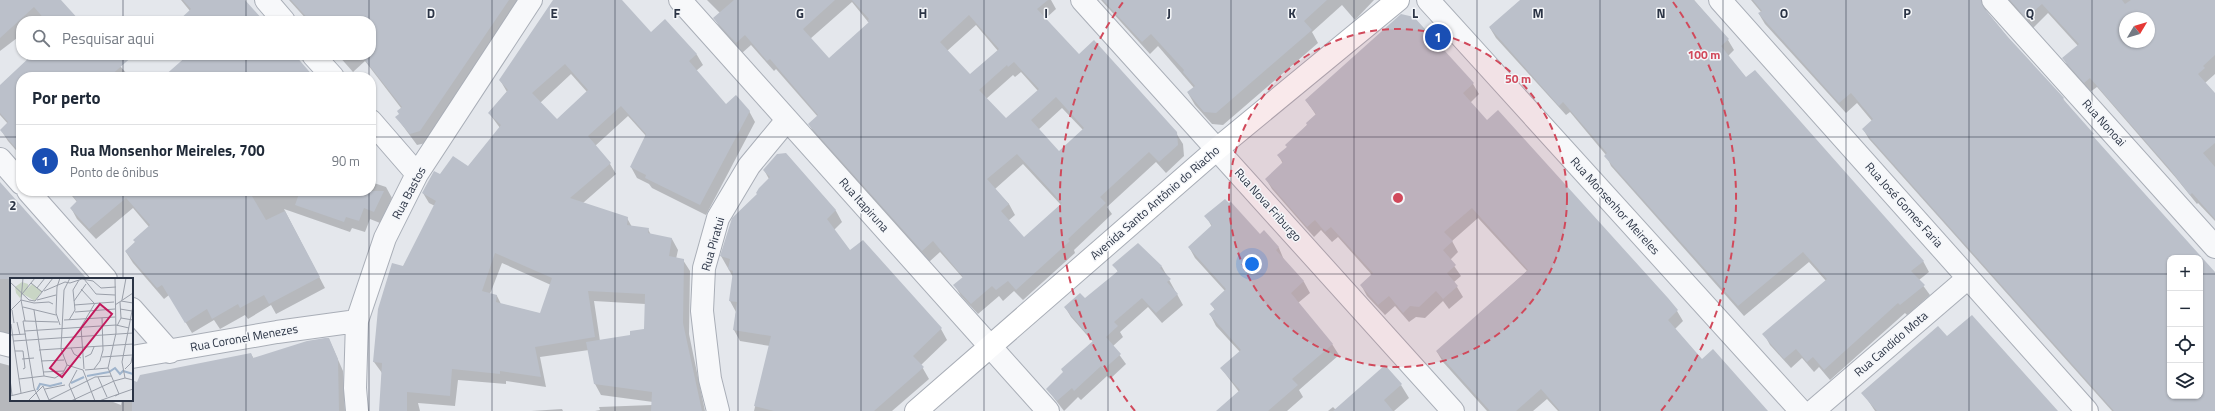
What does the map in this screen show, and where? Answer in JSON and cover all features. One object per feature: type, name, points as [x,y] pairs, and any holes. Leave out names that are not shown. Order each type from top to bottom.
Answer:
[{"type":"street","points":[[266,0],[280,16]]},
{"type":"street","name":"Rua Bastos","points":[[357,411],[355,388],[357,321],[385,238],[417,174],[532,0]]},
{"type":"street","name":"Rua Itapiruna","points":[[680,0],[1048,411]]},
{"type":"street","name":"Rua Nova Friburgo","points":[[1082,0],[1453,411]]},
{"type":"street","name":"Avenida Santo Antônio do Riacho","points":[[916,411],[1217,149],[1398,0]]},
{"type":"street","name":"Rua Monsenhor Meireles","points":[[1428,0],[1801,411]]},
{"type":"street","name":"Rua José Gomes Faria","points":[[1720,0],[2086,411]]},
{"type":"street","name":"Rua Nonoai","points":[[1994,0],[2215,247]]},
{"type":"street","points":[[318,60],[328,72]]},
{"type":"street","name":"Rua Piratui","points":[[718,411],[710,379],[702,311],[704,268],[718,218],[749,166],[787,120]]},
{"type":"street","points":[[376,127],[417,174]]},
{"type":"street","points":[[0,159],[16,177]]},
{"type":"street","points":[[32,196],[105,278]]},
{"type":"street","name":"Rua Candido Mota","points":[[1813,411],[1968,278]]},
{"type":"street","points":[[133,310],[170,352]]},
{"type":"street","name":"Rua Coronel Menezes","points":[[133,357],[170,352],[276,332],[357,321]]},
{"type":"street","points":[[0,343],[10,346]]},
{"type":"building","points":[[0,0],[61,0],[75,16],[42,16],[34,7],[24,16],[16,16],[16,23],[0,38]]},
{"type":"building","points":[[183,0],[245,0],[259,16],[183,16],[191,9]]},
{"type":"building","points":[[291,0],[509,0],[420,131],[410,134],[395,117],[399,114],[397,111],[402,107],[376,74],[376,72],[365,60],[376,60],[376,16],[305,16]]},
{"type":"building","points":[[553,0],[622,0],[651,32],[665,19],[697,54],[689,61],[726,104],[736,95],[750,111],[700,205],[645,178],[646,175],[630,167],[646,134],[621,106],[588,136],[611,163],[570,198],[628,217],[627,225],[649,228],[648,233],[672,238],[669,256],[684,259],[683,323],[702,411],[651,411],[652,392],[594,384],[586,342],[630,335],[630,331],[644,329],[645,294],[588,291],[595,337],[535,347],[541,377],[500,371],[500,374],[452,369],[450,396],[407,392],[407,411],[379,411],[382,363],[373,362],[378,309],[392,263],[403,266],[436,201],[422,193],[434,171],[440,174],[453,156],[468,166],[501,125],[488,113],[508,90],[499,80]],"holes":[[[565,64],[588,90],[557,119],[532,93]],[[495,253],[552,278],[540,313],[496,302],[497,295],[482,291]]]},
{"type":"building","points":[[734,0],[835,0],[803,29],[829,58],[869,22],[867,21],[869,19],[852,0],[1048,0],[1037,9],[1079,54],[1094,40],[1177,132],[1178,145],[1159,162],[1149,152],[1100,197],[1106,203],[1068,239],[1070,241],[1016,290],[1008,281],[996,290],[992,286],[971,304],[953,285],[963,277],[933,241],[922,251],[808,124],[818,115],[770,59],[767,61],[745,35],[736,43],[713,18]],"holes":[[[969,15],[999,49],[970,74],[940,42]],[[1014,62],[1039,89],[1006,118],[979,90],[1007,65],[1008,67]],[[1056,97],[1084,128],[1059,151],[1031,120]],[[1017,154],[1062,203],[1024,237],[1001,211],[1009,204],[987,179]]]},
{"type":"building","points":[[1103,0],[1327,0],[1304,21],[1312,30],[1216,113],[1204,112],[1187,92],[1195,86],[1183,72],[1184,70],[1151,34],[1142,42]]},
{"type":"building","points":[[1520,0],[1694,0],[1729,39],[1721,46],[1746,77],[1755,70],[1924,261],[1911,271],[1925,285],[1900,305],[1898,303],[1824,370],[1813,357],[1807,362],[1796,349],[1784,359],[1762,334],[1827,279],[1803,252],[1738,306],[1604,156],[1607,153],[1563,102],[1559,106],[1489,27]]},
{"type":"building","points":[[1753,0],[1981,0],[1984,8],[2007,36],[2064,98],[2063,99],[2094,134],[2092,135],[2200,255],[2167,255],[2167,399],[2203,399],[2203,259],[2215,272],[2215,411],[2114,411],[1862,129],[1873,119],[1851,93],[1839,103],[1758,13],[1762,11]]},
{"type":"building","points":[[2010,0],[2122,0],[2125,4],[2131,0],[2215,0],[2215,55],[2203,66],[2205,68],[2198,74],[2215,93],[2215,143],[2203,153],[2215,167],[2215,219],[2192,193],[2190,195],[2169,168],[2090,78],[2084,83],[2062,58],[2079,44],[2042,4],[2026,18]]},
{"type":"building","points":[[1401,14],[1414,17],[1474,83],[1463,93],[1487,120],[1498,110],[1668,298],[1678,310],[1668,320],[1702,359],[1713,349],[1768,411],[1560,411],[1541,389],[1516,411],[1490,411],[1436,351],[1528,270],[1472,208],[1444,232],[1453,241],[1443,250],[1456,265],[1447,273],[1458,286],[1443,299],[1436,291],[1419,307],[1410,306],[1403,313],[1389,296],[1378,305],[1360,285],[1373,273],[1331,227],[1325,232],[1315,220],[1307,227],[1265,179],[1283,162],[1277,155],[1287,147],[1285,145],[1307,125],[1306,123],[1316,114],[1305,100]]},
{"type":"building","points":[[27,60],[128,60],[115,72],[16,72],[16,148],[0,130],[8,122],[0,113],[0,85]]},
{"type":"building","points":[[182,60],[299,60],[310,72],[169,72]]},
{"type":"building","points":[[786,153],[836,210],[827,219],[850,250],[863,240],[942,328],[913,356],[924,367],[874,411],[774,411],[754,406],[771,336],[733,330],[737,302],[729,301],[733,271],[728,269],[730,259],[720,256],[732,218],[757,194],[756,193],[759,188],[770,177],[763,170],[777,154]]},
{"type":"building","points":[[0,182],[86,278],[0,279]]},
{"type":"building","points":[[376,191],[384,191],[374,212],[364,208],[359,221],[346,217],[344,222],[295,205],[298,196],[376,196]]},
{"type":"building","points":[[73,196],[252,196],[266,220],[285,211],[320,277],[269,304],[264,295],[240,308],[238,304],[212,319],[207,309],[185,323],[162,285],[157,288],[125,251],[135,242],[133,240],[150,225],[126,198],[89,229],[70,208],[77,201]]},
{"type":"building","points":[[1225,199],[1229,203],[1231,202],[1260,234],[1264,230],[1279,247],[1276,250],[1304,281],[1291,293],[1333,344],[1292,379],[1298,385],[1268,411],[1216,411],[1240,390],[1220,368],[1241,350],[1209,314],[1215,309],[1210,304],[1226,289],[1188,247],[1212,225],[1204,216]]},
{"type":"building","points":[[1138,243],[1162,266],[1160,268],[1171,279],[1167,282],[1178,294],[1156,313],[1142,298],[1114,322],[1118,326],[1106,337],[1121,354],[1104,369],[1101,366],[1074,391],[1072,388],[1057,401],[1046,389],[1063,372],[1061,369],[1093,341],[1064,307],[1080,293],[1085,298],[1118,271],[1112,265]]},
{"type":"building","points":[[1972,315],[2058,411],[1877,411],[1861,393],[1938,326],[1947,336]]},
{"type":"building","points":[[329,338],[338,359],[339,411],[132,411],[133,380],[137,382],[140,375],[251,353],[253,358],[307,341]]},
{"type":"building","points":[[1385,365],[1402,384],[1384,400],[1393,411],[1333,411]]},
{"type":"place","name":"Rua Monsenhor Meireles, 700","points":[[1438,37]]}]
